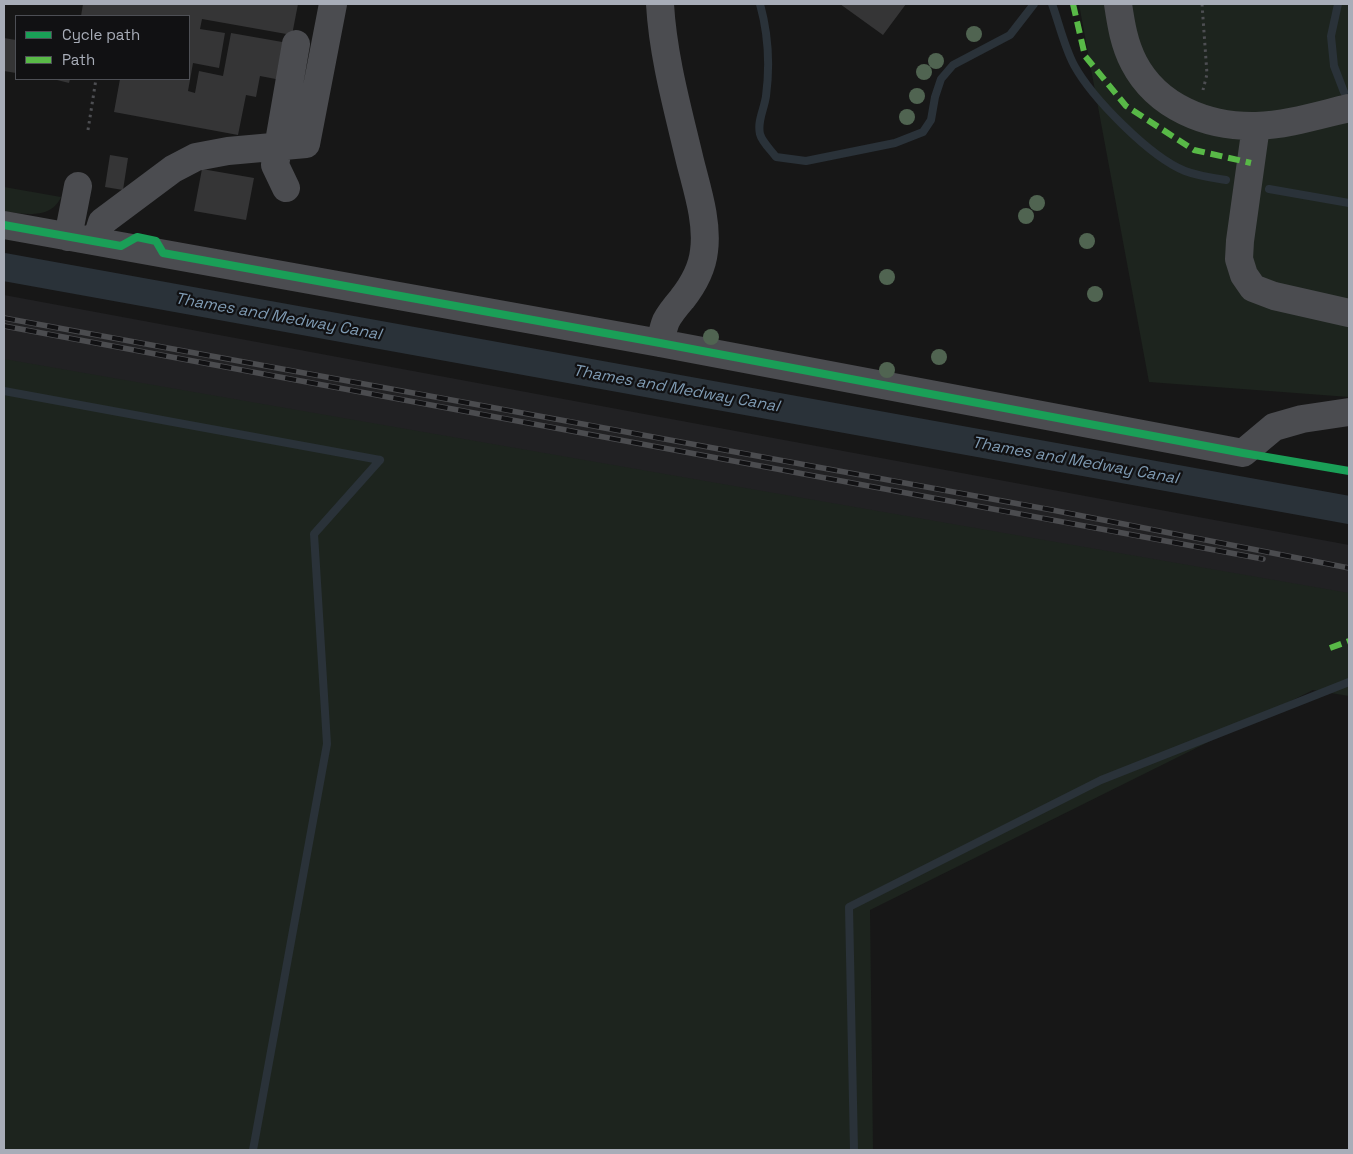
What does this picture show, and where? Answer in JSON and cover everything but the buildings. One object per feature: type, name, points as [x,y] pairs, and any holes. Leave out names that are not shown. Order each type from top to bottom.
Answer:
[{"type":"lane","points":[[96,241],[102,222],[173,169],[196,157],[228,151],[306,144],[333,4]]},
{"type":"lane","points":[[660,4],[673,91],[693,172],[705,240],[703,259],[698,274],[666,320],[660,343]]},
{"type":"lane","points":[[1118,4],[1123,34],[1134,62],[1150,87],[1174,106],[1197,117],[1227,124],[1256,126],[1286,122],[1349,108]]},
{"type":"lane","points":[[286,188],[275,165],[296,44]]},
{"type":"lane","points":[[1256,126],[1240,241],[1239,259],[1244,275],[1253,288],[1274,296],[1349,313]]},
{"type":"lane","points":[[68,237],[78,186]]},
{"type":"lane","points":[[4,225],[660,343],[1243,453],[1274,426],[1302,419],[1349,412]]},
{"type":"path","points":[[1202,4],[1207,74]]},
{"type":"path","points":[[88,130],[96,80]]},
{"type":"shaded area","points":[[1079,4],[1349,4],[1349,397],[1149,382]]},
{"type":"shaded area","points":[[4,187],[61,197],[51,209],[36,214],[4,211]]},
{"type":"shaded area","points":[[4,295],[1349,545],[1349,632],[4,386]]},
{"type":"shaded area","points":[[4,359],[1349,593],[1349,696],[1313,690],[870,910],[873,1150],[4,1150]]},
{"type":"waterway","points":[[760,4],[765,26],[768,61],[766,96],[760,120],[760,134],[776,157],[806,161],[895,143],[923,132],[931,120],[935,97],[941,79],[953,65],[1010,35],[1034,4]]},
{"type":"waterway","points":[[1052,4],[1064,42],[1074,65],[1094,94],[1123,125],[1139,140],[1171,164],[1190,173],[1226,180]]},
{"type":"waterway","points":[[1338,4],[1331,36],[1334,66],[1344,92]]},
{"type":"waterway","points":[[1269,189],[1349,203]]},
{"type":"waterway","name":"Thames and Medway Canal","points":[[4,267],[1349,510]]},
{"type":"waterway","points":[[4,391],[380,460]]},
{"type":"waterway","points":[[253,1150],[327,744],[314,534],[380,460]]},
{"type":"waterway","points":[[854,1150],[849,907],[1101,780],[1349,682]]},
{"type":"railway","points":[[4,318],[1052,510],[1349,568]]},
{"type":"railway","points":[[4,326],[1263,559]]},
{"type":"marked path","points":[[1073,4],[1085,56],[1126,106],[1194,150],[1251,163]]},
{"type":"marked path","points":[[1330,648],[1349,641]]},
{"type":"cycle path","points":[[4,225],[121,246],[137,237],[156,241],[163,253],[1349,471]]}]
